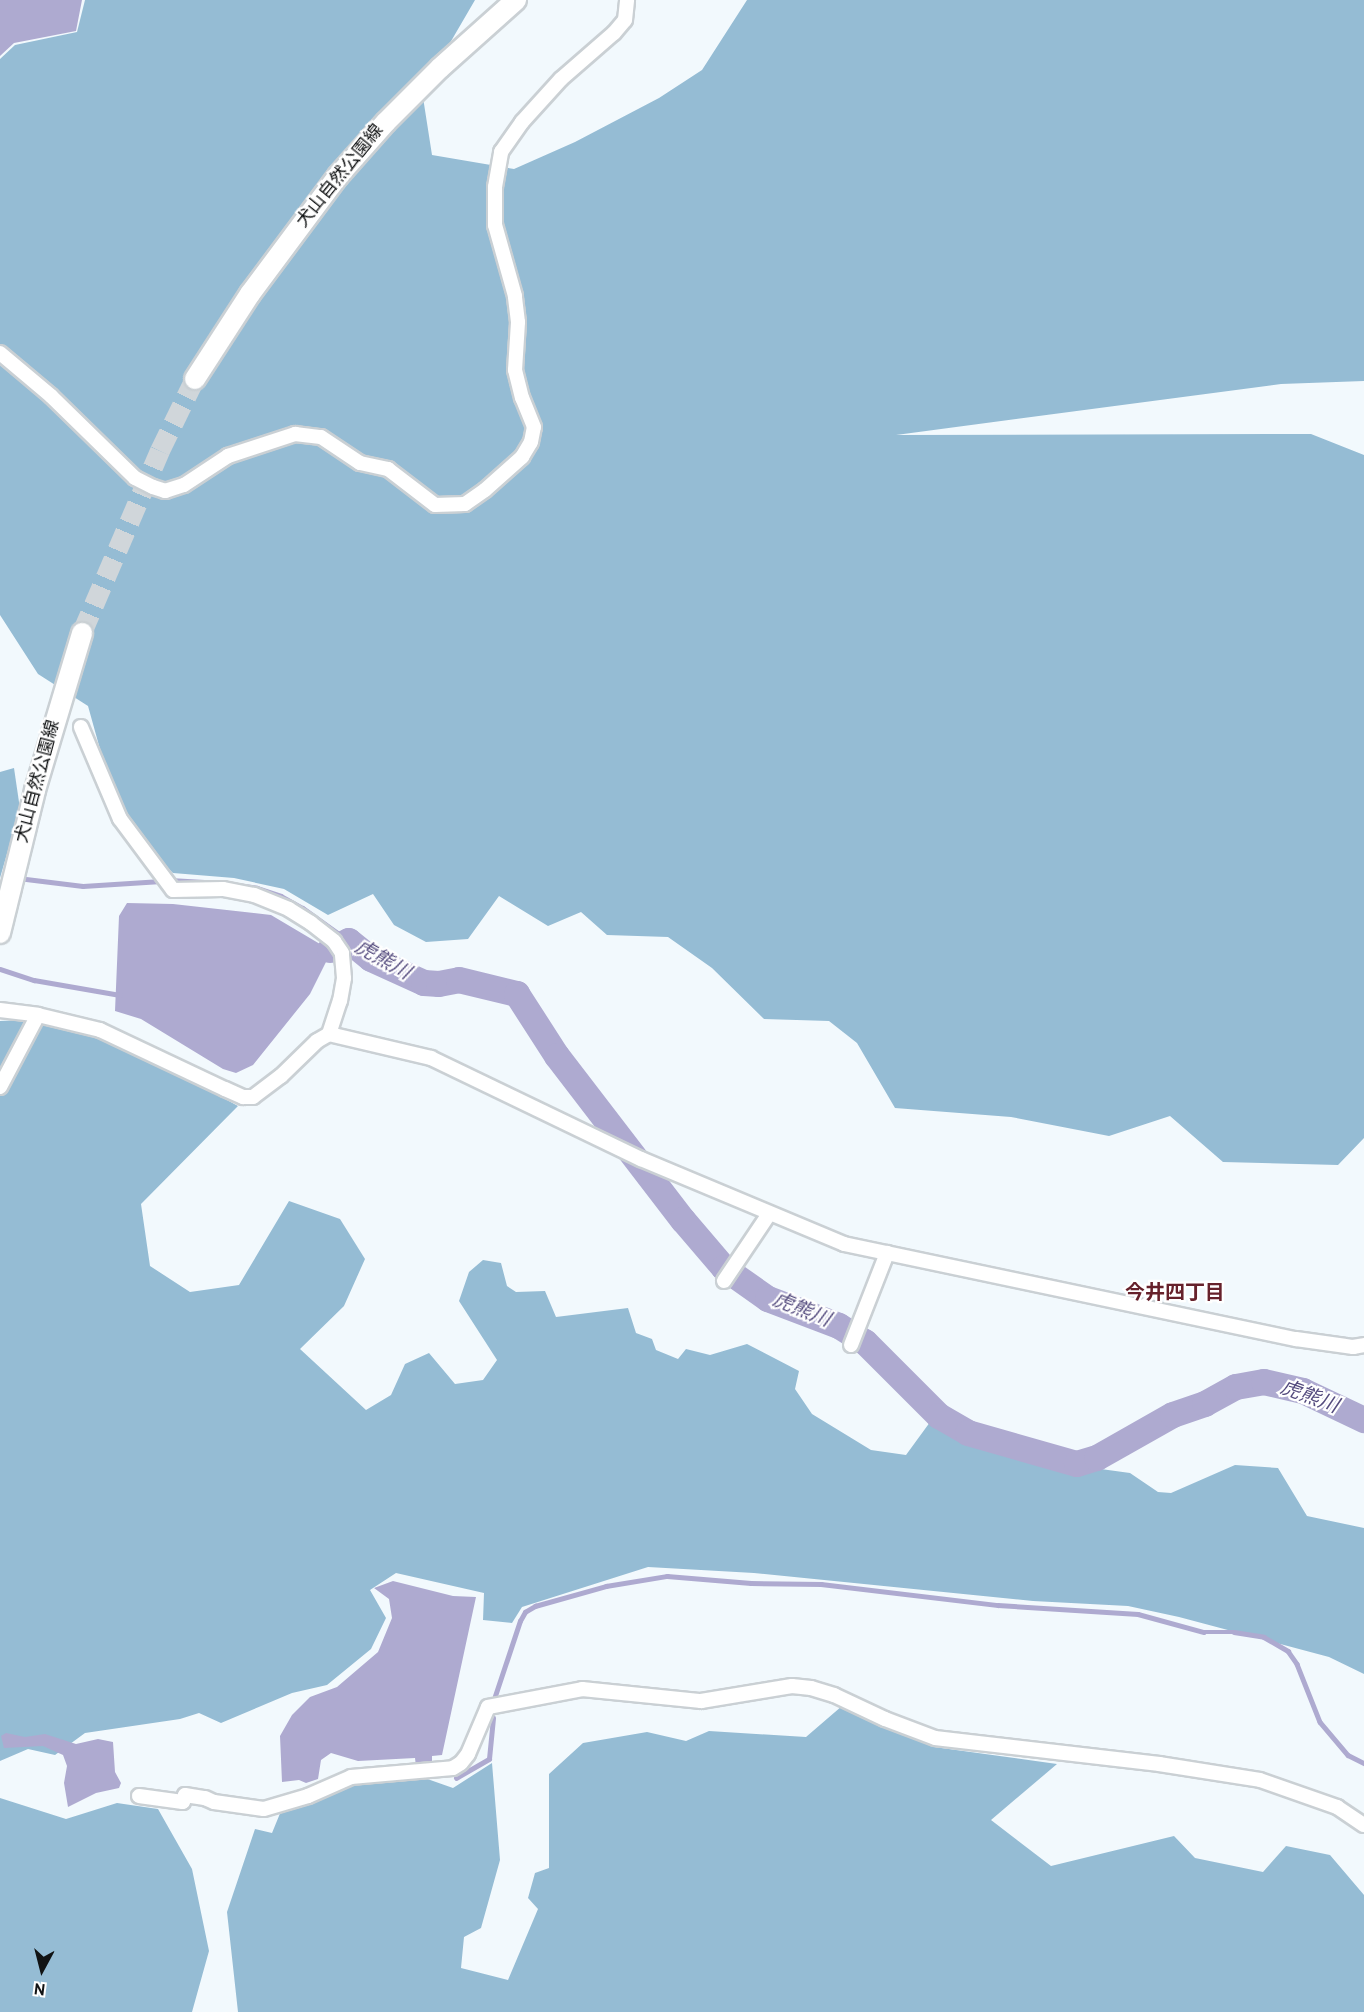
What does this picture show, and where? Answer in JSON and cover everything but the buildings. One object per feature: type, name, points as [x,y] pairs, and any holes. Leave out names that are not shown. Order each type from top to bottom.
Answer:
[{"type":"main road","name":"犬山自然公園線","points":[[195,379],[250,294],[338,176],[386,122],[440,68],[516,0]]},
{"type":"main road","name":"犬山自然公園線","points":[[0,933],[35,790],[82,633]]},
{"type":"street","points":[[0,353],[51,396],[135,478],[165,491],[184,485],[228,456],[295,434],[321,437],[360,463],[388,469],[435,505],[465,504],[485,490],[522,457],[531,442],[534,427],[522,398],[515,370],[518,322],[515,296],[495,225],[495,187],[501,152],[522,122],[561,79],[615,33],[625,20],[627,0]]},
{"type":"street","points":[[81,727],[120,819],[173,890],[223,889],[254,895],[289,909],[334,942],[342,954],[344,978],[329,1034]]},
{"type":"street","points":[[0,1010],[38,1015],[100,1030],[243,1097],[253,1097],[262,1092],[317,1041],[329,1034],[431,1058],[641,1159],[844,1244],[1296,1339],[1353,1347],[1364,1345]]},
{"type":"street","points":[[0,1087],[38,1015]]},
{"type":"street","points":[[724,1281],[769,1214]]},
{"type":"street","points":[[851,1346],[887,1253]]},
{"type":"street","points":[[139,1796],[183,1802],[185,1795],[206,1797],[214,1802],[264,1809],[308,1796],[351,1777],[453,1768],[461,1763],[468,1754],[488,1707],[582,1689],[702,1701],[792,1686],[811,1688],[834,1695],[885,1719],[935,1738],[1159,1764],[1260,1780],[1336,1806],[1364,1826]]},
{"type":"shaded area","points":[[0,0],[82,0],[76,31],[14,43],[0,56]]},
{"type":"shaded area","points":[[85,0],[475,0],[422,91],[432,155],[514,169],[575,142],[659,98],[702,70],[747,0],[1364,0],[1364,381],[1281,384],[896,435],[1311,434],[1364,455],[1364,1138],[1338,1165],[1223,1162],[1170,1116],[1109,1136],[1011,1117],[895,1108],[857,1043],[829,1021],[764,1019],[712,968],[668,937],[607,935],[581,912],[548,926],[499,896],[468,939],[426,942],[394,925],[373,894],[328,915],[284,889],[234,878],[173,873],[146,847],[110,785],[88,706],[38,674],[0,615],[0,59],[15,45],[77,32]]},
{"type":"shaded area","points":[[14,768],[20,809],[0,878],[0,772]]},
{"type":"shaded area","points":[[127,903],[173,904],[271,915],[328,947],[333,954],[327,955],[328,958],[310,994],[253,1065],[236,1073],[223,1069],[141,1019],[115,1011],[119,916]]},
{"type":"shaded area","points":[[22,1020],[98,1035],[170,1069],[238,1106],[141,1204],[150,1266],[190,1292],[239,1285],[289,1201],[340,1219],[365,1259],[344,1306],[300,1349],[366,1410],[391,1395],[405,1364],[429,1353],[455,1384],[483,1380],[497,1360],[459,1301],[469,1272],[483,1260],[501,1263],[507,1286],[516,1292],[545,1291],[556,1317],[628,1308],[636,1333],[652,1339],[656,1350],[678,1359],[686,1349],[710,1355],[747,1344],[799,1371],[795,1389],[812,1414],[871,1450],[906,1455],[933,1418],[961,1435],[1057,1463],[1130,1473],[1158,1492],[1171,1493],[1235,1465],[1278,1468],[1307,1516],[1364,1528],[1364,1674],[1329,1657],[1179,1617],[1128,1606],[1033,1601],[754,1573],[648,1567],[522,1607],[512,1623],[483,1620],[484,1593],[396,1573],[370,1590],[386,1618],[371,1649],[327,1685],[292,1693],[221,1723],[199,1713],[180,1719],[85,1733],[55,1755],[28,1749],[0,1761],[0,1021]]},
{"type":"shaded area","points":[[393,1581],[453,1596],[476,1597],[442,1755],[432,1756],[432,1767],[416,1767],[415,1758],[358,1761],[331,1753],[321,1760],[318,1779],[306,1783],[299,1780],[282,1782],[280,1736],[292,1715],[310,1697],[337,1687],[378,1652],[392,1618],[389,1599],[374,1588]]},
{"type":"shaded area","points":[[842,1706],[934,1747],[1057,1764],[991,1820],[1051,1866],[1174,1836],[1195,1858],[1263,1872],[1286,1846],[1330,1855],[1364,1895],[1364,2012],[238,2012],[227,1912],[255,1829],[272,1833],[281,1811],[351,1784],[416,1775],[453,1788],[492,1763],[500,1860],[481,1928],[464,1937],[461,1968],[508,1980],[538,1909],[528,1898],[535,1873],[549,1868],[549,1774],[583,1743],[647,1732],[686,1741],[709,1731],[806,1737]]},
{"type":"shaded area","points":[[6,1733],[25,1737],[45,1734],[76,1744],[98,1739],[113,1742],[115,1772],[121,1783],[119,1788],[96,1793],[68,1807],[64,1783],[67,1766],[63,1755],[43,1746],[4,1748],[1,1736]]},
{"type":"shaded area","points":[[0,1798],[66,1819],[117,1803],[158,1809],[192,1869],[209,1951],[192,2012],[0,2012]]},
{"type":"waterway","points":[[18,878],[83,886],[161,881]]},
{"type":"waterway","points":[[170,880],[221,883]]},
{"type":"waterway","points":[[230,884],[257,888],[281,896],[303,908],[349,941]]},
{"type":"waterway","name":"虎熊川","points":[[330,950],[349,941],[371,959],[424,983],[439,984],[459,980],[517,994],[557,1056],[683,1220],[724,1268],[768,1299],[839,1326],[865,1342],[939,1416],[968,1433],[1077,1464],[1097,1458],[1173,1415],[1205,1404],[1236,1387],[1264,1382],[1303,1391],[1364,1420]]},
{"type":"waterway","points":[[0,969],[34,980],[120,995]]},
{"type":"waterway","points":[[495,1696],[520,1621],[525,1612],[535,1606],[606,1586],[667,1576],[751,1583],[821,1584],[998,1605],[1138,1614],[1204,1632],[1234,1632],[1264,1637],[1288,1651],[1297,1664],[1320,1722],[1348,1755],[1364,1763]]},
{"type":"waterway","points":[[456,1778],[489,1759],[493,1718]]},
{"type":"tunnel","points":[[82,633],[160,451],[195,379]]},
{"type":"district","name":"今井四丁目","points":[[1175,1294]]}]
